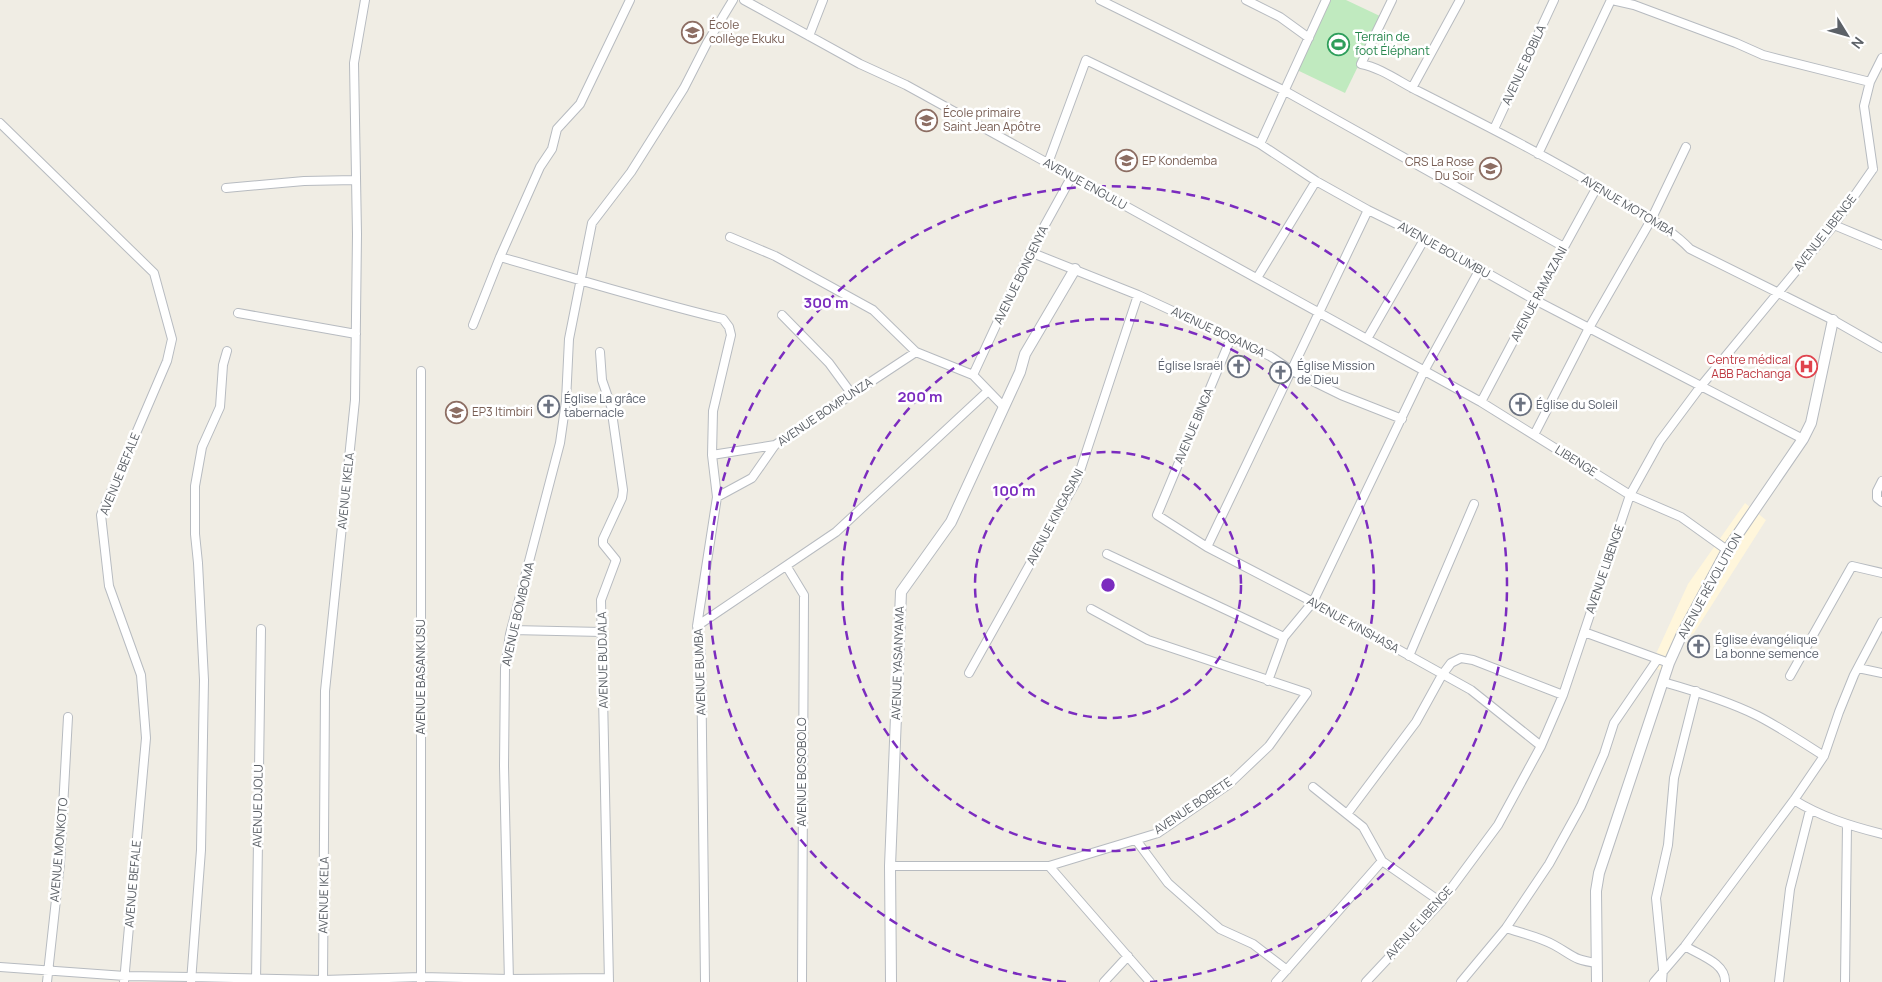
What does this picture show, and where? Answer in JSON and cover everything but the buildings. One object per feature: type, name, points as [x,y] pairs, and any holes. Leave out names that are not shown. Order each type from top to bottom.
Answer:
[{"type":"street","name":"AVENUE IKELA","points":[[323,981],[325,691],[355,400],[356,180],[354,63],[365,0]]},
{"type":"street","points":[[473,325],[500,257],[540,167],[552,149],[557,129],[580,104],[630,0]]},
{"type":"street","name":"AVENUE BOMBOMA","points":[[509,981],[504,766],[504,668],[560,443],[566,401],[569,339],[592,223],[630,172],[684,88],[707,43],[733,0]]},
{"type":"street","name":"AVENUE ENGULU","points":[[744,0],[860,64],[906,86],[1072,176],[1424,371]]},
{"type":"street","points":[[809,36],[823,0]]},
{"type":"street","points":[[1100,0],[1284,91],[1564,247]]},
{"type":"street","points":[[1246,0],[1280,17],[1309,38]]},
{"type":"street","points":[[1260,144],[1326,0]]},
{"type":"street","name":"AVENUE MOTOMBA","points":[[1392,0],[1361,64],[1371,66],[1494,129],[1652,220],[1678,236],[1690,249],[1779,292],[1882,348]]},
{"type":"street","points":[[1412,88],[1460,0]]},
{"type":"street","name":"AVENUE BOBILA","points":[[1494,129],[1554,0]]},
{"type":"street","points":[[1538,154],[1611,0],[1635,2],[1763,55],[1870,82]]},
{"type":"street","points":[[1882,58],[1870,82],[1864,106],[1873,169],[1882,171]]},
{"type":"street","name":"AVENUE BOLUMBU","points":[[1048,163],[1086,60],[1260,144],[1316,181],[1368,210],[1425,238],[1535,300],[1803,439]]},
{"type":"street","name":"AVENUE BEFALE","points":[[0,123],[154,274],[172,339],[167,361],[101,515],[109,586],[141,675],[146,738],[124,979]]},
{"type":"street","points":[[1534,435],[1590,328],[1652,220],[1686,148]]},
{"type":"street","name":"AVENUE LIBENGE","points":[[1366,982],[1441,902],[1498,825],[1541,746],[1563,695],[1630,495],[1660,441],[1702,386],[1834,225],[1873,169]]},
{"type":"street","name":"AVENUE BONGENYA","points":[[973,376],[1030,252],[1072,176]]},
{"type":"street","points":[[226,188],[304,181],[356,180]]},
{"type":"street","points":[[1257,278],[1316,181]]},
{"type":"street","name":"AVENUE RAMAZANI","points":[[1481,402],[1597,187]]},
{"type":"street","points":[[1206,547],[1368,210]]},
{"type":"street","points":[[1834,225],[1882,245]]},
{"type":"street","points":[[730,237],[775,256],[873,310],[916,352],[973,376],[1004,407]]},
{"type":"street","points":[[1367,339],[1425,238]]},
{"type":"street","name":"AVENUE BOSANGA","points":[[1030,252],[1138,295],[1270,356],[1292,371],[1341,395],[1402,419]]},
{"type":"street","points":[[500,257],[580,280]]},
{"type":"street","name":"AVENUE YASANYAMA","points":[[891,982],[890,866],[901,592],[951,522],[1020,372],[1024,354],[1075,269]]},
{"type":"street","points":[[1091,609],[1148,640],[1268,681],[1284,637],[1312,602],[1424,371],[1480,269]]},
{"type":"street","name":"AVENUE BUMBA","points":[[580,280],[658,304],[723,319],[729,326],[731,335],[713,411],[712,455],[717,497],[697,626],[701,653],[705,982]]},
{"type":"street","name":"AVENUE KINGASANI","points":[[969,673],[1077,480],[1138,295]]},
{"type":"street","points":[[238,313],[356,334]]},
{"type":"street","points":[[782,315],[829,363],[850,394]]},
{"type":"street","name":"AVENUE RÉVOLUTION","points":[[1597,982],[1596,891],[1599,873],[1669,664],[1695,608],[1727,550],[1803,439],[1811,424],[1833,320]]},
{"type":"street","name":"AVENUE BINGA","points":[[1156,515],[1231,338]]},
{"type":"street","points":[[191,980],[202,850],[204,697],[195,534],[195,486],[202,447],[220,407],[223,365],[227,351]]},
{"type":"street","name":"AVENUE BUDJALA","points":[[600,352],[602,380],[611,406],[623,490],[622,498],[603,539],[603,544],[616,560],[601,600],[609,980]]},
{"type":"street","name":"AVENUE BOMPUNZA","points":[[717,497],[752,478],[774,444],[916,352]]},
{"type":"street","name":"AVENUE BASANKUSU","points":[[421,371],[421,979]]},
{"type":"street","name":"LIBENGE","points":[[1424,371],[1481,402],[1630,495],[1681,517],[1727,550]]},
{"type":"street","points":[[697,626],[787,567],[836,532],[988,391]]},
{"type":"street","points":[[712,455],[774,444]]},
{"type":"street","points":[[1882,482],[1877,490],[1877,498],[1882,502]]},
{"type":"street","points":[[1409,656],[1474,504]]},
{"type":"street","name":"AVENUE KINSHASA","points":[[1156,515],[1206,547],[1312,602],[1471,690],[1541,746]]},
{"type":"street","points":[[1107,554],[1284,637]]},
{"type":"street","points":[[1790,676],[1852,566],[1882,572]]},
{"type":"street","name":"AVENUE BOSOBOLO","points":[[787,567],[804,595],[802,982]]},
{"type":"street","points":[[1654,982],[1685,946],[1794,800],[1824,756],[1838,712],[1882,622]]},
{"type":"street","name":"AVENUE DJOLU","points":[[256,980],[261,629]]},
{"type":"street","points":[[512,630],[602,632]]},
{"type":"street","points":[[1584,632],[1669,664]]},
{"type":"street","points":[[1347,814],[1416,722],[1442,675],[1452,662],[1461,658],[1472,660],[1563,695]]},
{"type":"street","points":[[1461,982],[1506,928],[1565,836],[1604,754],[1614,723],[1657,660]]},
{"type":"street","points":[[1858,668],[1882,672]]},
{"type":"street","name":"AVENUE BOBETE","points":[[890,866],[1049,866],[1158,833],[1228,785],[1269,746],[1307,693],[1268,681]]},
{"type":"street","points":[[1663,682],[1696,691],[1755,715],[1778,726],[1824,756]]},
{"type":"street","points":[[1662,982],[1664,969],[1656,898],[1668,845],[1674,778],[1696,691]]},
{"type":"street","name":"AVENUE MONKOTO","points":[[47,982],[60,863],[68,717]]},
{"type":"street","points":[[1313,787],[1363,827],[1382,861],[1441,902]]},
{"type":"street","points":[[1794,800],[1810,810],[1847,825],[1882,834]]},
{"type":"street","points":[[1779,982],[1790,889],[1810,810]]},
{"type":"street","points":[[1844,982],[1847,825]]},
{"type":"street","points":[[1136,840],[1168,883],[1220,929],[1253,944],[1287,970]]},
{"type":"street","points":[[1276,982],[1382,861]]},
{"type":"street","points":[[1049,866],[1150,982]]},
{"type":"street","points":[[1506,928],[1554,945],[1572,958],[1597,963]]},
{"type":"street","points":[[1685,946],[1722,968],[1725,982]]},
{"type":"street","points":[[1104,982],[1128,956]]},
{"type":"street","points":[[0,966],[124,979],[323,981],[421,979],[509,981],[609,980]]},
{"type":"shaded area","points":[[1745,503],[1766,520],[1694,633],[1687,637],[1668,672],[1650,667],[1688,584]]},
{"type":"green space","name":"Terrain de foot Éléphant","points":[[1331,0],[1346,0],[1382,17],[1345,93],[1297,70]]},
{"type":"place","name":"École collège Ekuku","points":[[693,32]]},
{"type":"place","name":"Terrain de foot Éléphant","points":[[1339,44]]},
{"type":"place","name":"École primaire Saint Jean Apôtre","points":[[927,120]]},
{"type":"place","name":"EP Kondemba","points":[[1126,161]]},
{"type":"place","name":"CRS La Rose Du Soir","points":[[1490,169]]},
{"type":"place","name":"Église Israël","points":[[1239,366]]},
{"type":"place","name":"Centre médical ABB Pachanga","points":[[1807,367]]},
{"type":"place","name":"Église Mission de Dieu","points":[[1281,373]]},
{"type":"place","name":"Église du Soleil","points":[[1520,405]]},
{"type":"place","name":"Église La grâce tabernacle","points":[[548,406]]},
{"type":"place","name":"EP3 Itimbiri","points":[[456,412]]},
{"type":"place","name":"Église évangélique La bonne semence","points":[[1699,647]]}]
